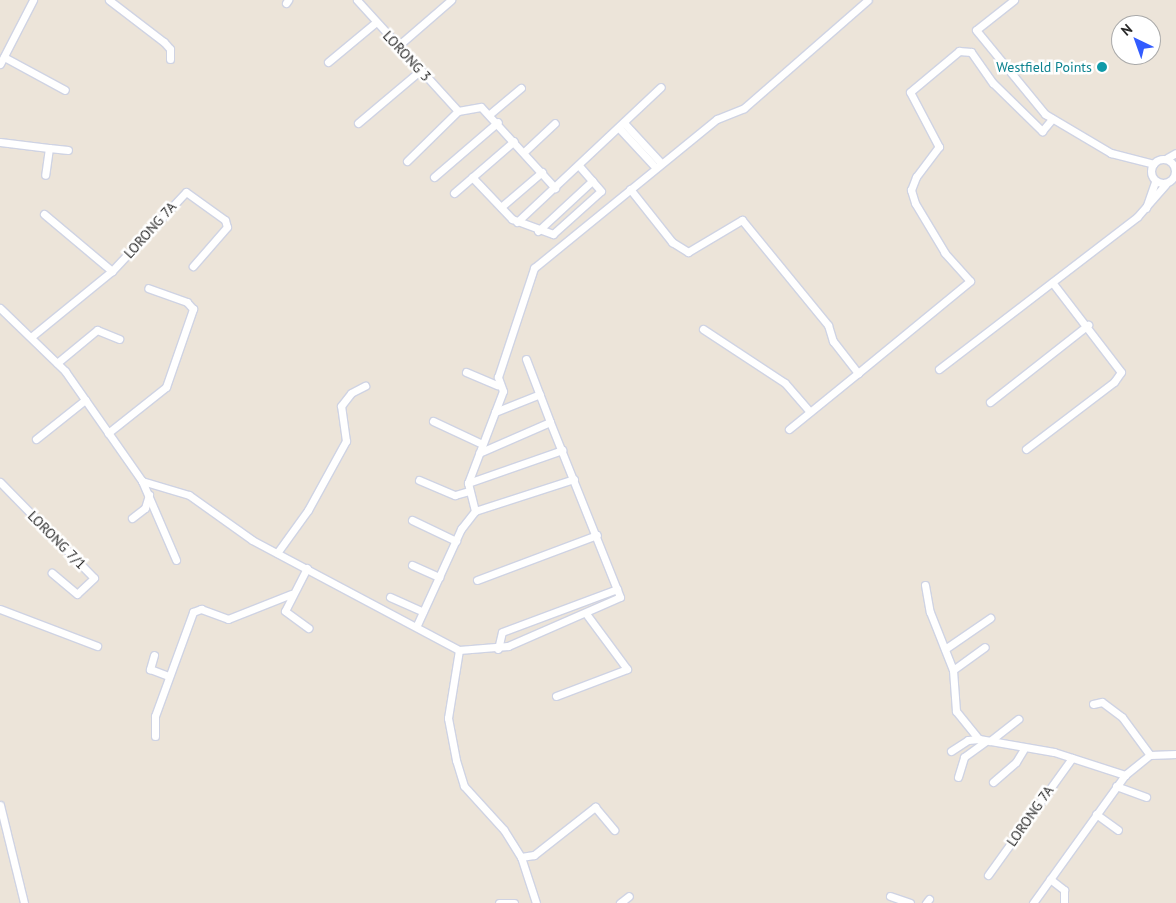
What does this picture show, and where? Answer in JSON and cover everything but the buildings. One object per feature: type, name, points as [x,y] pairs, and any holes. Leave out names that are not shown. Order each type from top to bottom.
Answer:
[{"type":"street","points":[[0,64],[33,0]]},
{"type":"street","points":[[108,0],[164,42],[170,49],[170,59]]},
{"type":"street","name":"LORONG 3","points":[[357,0],[375,23],[399,45],[458,111]]},
{"type":"street","points":[[399,45],[451,0]]},
{"type":"street","points":[[497,385],[530,274],[630,189],[717,119],[744,108],[868,0]]},
{"type":"street","points":[[1014,0],[976,30],[1052,119],[1111,153],[1154,164],[1176,153]]},
{"type":"street","points":[[328,62],[375,23]]},
{"type":"street","points":[[789,430],[970,281],[944,253],[914,203],[911,190],[916,177],[939,147],[910,92],[959,51],[971,52],[993,84],[1042,131],[1052,119]]},
{"type":"street","points":[[4,57],[64,90]]},
{"type":"street","points":[[358,123],[421,70]]},
{"type":"street","points":[[517,222],[556,188],[661,87]]},
{"type":"street","points":[[491,114],[521,88]]},
{"type":"street","points":[[407,161],[458,111],[481,107],[491,114],[556,188]]},
{"type":"street","points":[[434,177],[498,122]]},
{"type":"street","points":[[524,152],[555,124]]},
{"type":"street","points":[[622,125],[658,166]]},
{"type":"street","points":[[454,193],[514,141]]},
{"type":"street","points":[[0,142],[68,150]]},
{"type":"street","points":[[45,175],[49,148]]},
{"type":"street","points":[[939,369],[1146,208],[1170,184],[1174,169],[1167,158]]},
{"type":"street","points":[[1146,208],[1155,182],[1154,164]]},
{"type":"street","points":[[472,177],[517,222],[538,230],[560,230],[601,191],[578,166]]},
{"type":"street","points":[[501,207],[542,172]]},
{"type":"street","points":[[538,230],[592,181]]},
{"type":"street","points":[[1155,182],[1170,184]]},
{"type":"street","points":[[630,189],[672,242],[688,252],[742,220],[828,325],[833,341],[858,373]]},
{"type":"street","name":"LORONG 7A","points":[[31,337],[112,271],[186,192],[225,220],[227,227],[193,266]]},
{"type":"street","points":[[44,214],[112,271]]},
{"type":"street","points":[[1026,449],[1114,382],[1121,367],[1052,282]]},
{"type":"street","points":[[108,433],[166,387],[193,309],[187,302],[148,288]]},
{"type":"street","points":[[0,308],[58,363],[142,481],[176,560]]},
{"type":"street","points":[[990,402],[1088,325]]},
{"type":"street","points":[[703,329],[785,383],[810,412]]},
{"type":"street","points":[[58,363],[97,330],[119,339]]},
{"type":"street","points":[[142,481],[189,495],[277,552],[417,625],[458,650],[498,649],[586,615],[591,607],[620,597],[526,359]]},
{"type":"street","points":[[466,372],[497,385],[503,391],[482,444],[469,487],[475,511]]},
{"type":"street","points":[[277,552],[308,510],[346,441],[341,406],[350,393],[366,386]]},
{"type":"street","points":[[495,412],[540,394]]},
{"type":"street","points":[[36,439],[85,400]]},
{"type":"street","points":[[433,421],[482,444]]},
{"type":"street","points":[[479,453],[550,422]]},
{"type":"street","points":[[419,480],[455,495],[469,487],[562,450]]},
{"type":"street","points":[[417,625],[456,541],[475,511],[574,479]]},
{"type":"street","name":"LORONG 7/1","points":[[0,482],[93,575],[94,581],[75,594],[52,573]]},
{"type":"street","points":[[132,518],[145,508],[149,495]]},
{"type":"street","points":[[412,520],[456,541]]},
{"type":"street","points":[[477,580],[596,535]]},
{"type":"street","points":[[412,565],[439,577]]},
{"type":"street","points":[[307,568],[291,594],[286,614],[308,628]]},
{"type":"street","points":[[925,585],[930,612],[953,670],[956,711],[978,739]]},
{"type":"street","points":[[498,649],[502,632],[617,589]]},
{"type":"street","points":[[155,736],[155,716],[168,676],[193,612],[201,608],[228,619],[291,594]]},
{"type":"street","points":[[390,597],[423,612]]},
{"type":"street","points":[[0,609],[97,646]]},
{"type":"street","points":[[556,696],[627,669],[586,615]]},
{"type":"street","points":[[946,649],[990,618]]},
{"type":"street","points":[[953,670],[985,647]]},
{"type":"street","points":[[458,650],[448,718],[456,760],[464,786],[504,830],[521,857],[536,903]]},
{"type":"street","points":[[154,654],[150,669],[168,676]]},
{"type":"street","points":[[1093,704],[1102,702],[1122,717],[1150,755]]},
{"type":"street","points":[[958,777],[964,757],[1018,719]]},
{"type":"street","points":[[951,751],[968,740],[978,739],[1072,758],[1125,775]]},
{"type":"street","points":[[993,782],[1016,762],[1025,747]]},
{"type":"street","points":[[1033,903],[1125,775],[1150,755],[1176,754]]},
{"type":"street","name":"LORONG 7A","points":[[988,875],[1072,758]]},
{"type":"street","points":[[1116,786],[1146,797]]},
{"type":"street","points":[[0,805],[24,903]]},
{"type":"street","points":[[521,857],[534,855],[595,806],[614,830]]},
{"type":"street","points":[[1096,814],[1118,830]]},
{"type":"street","points":[[1050,879],[1064,890],[1064,903]]},
{"type":"street","points":[[620,903],[629,896]]},
{"type":"street","points":[[890,896],[906,902]]},
{"type":"street","points":[[499,903],[514,903]]},
{"type":"place","name":"Westfield Points","points":[[1102,67]]}]
